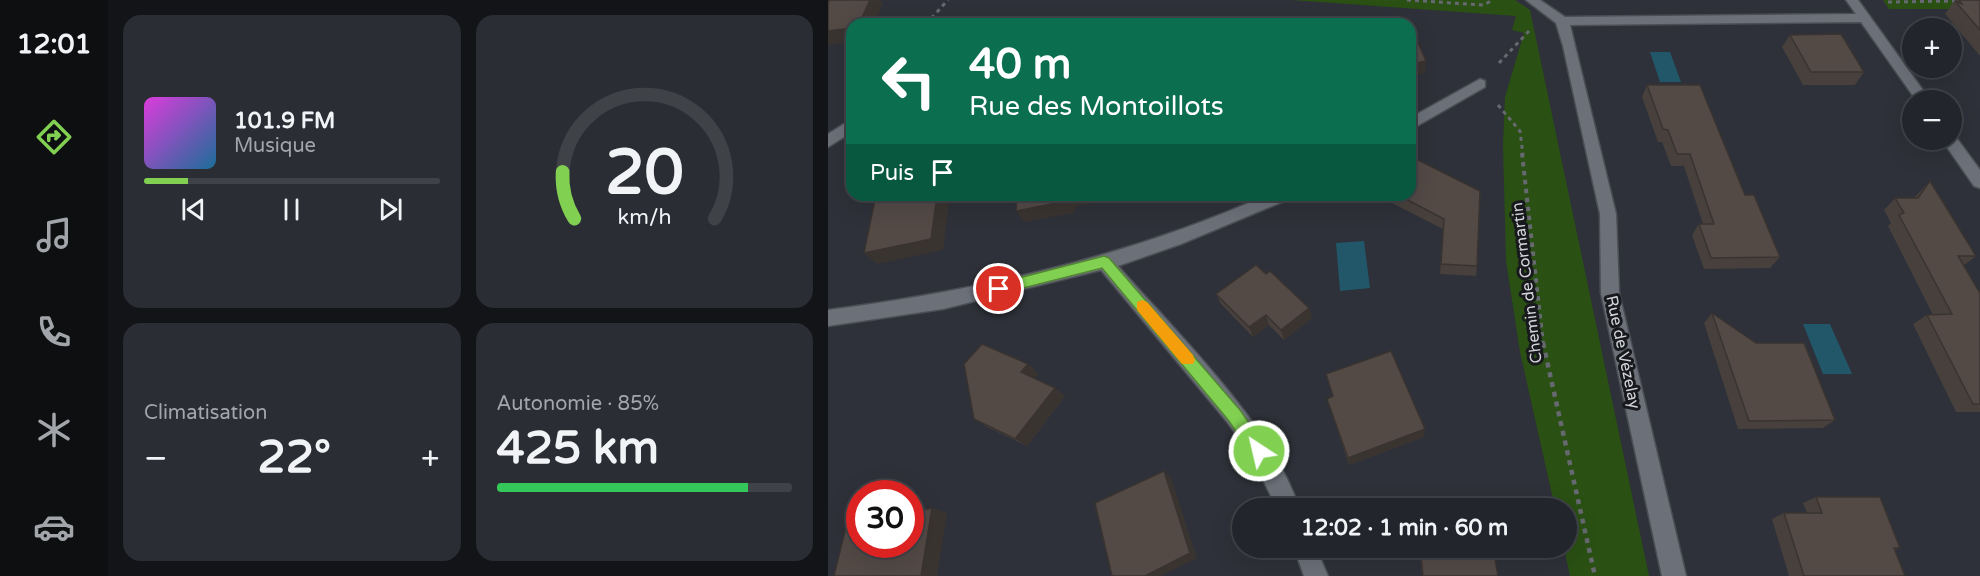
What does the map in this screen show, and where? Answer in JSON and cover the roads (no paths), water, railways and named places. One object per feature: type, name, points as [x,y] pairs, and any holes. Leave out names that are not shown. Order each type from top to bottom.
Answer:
[{"type":"street","points":[[1532,0],[1562,21],[1865,18]]},
{"type":"street","points":[[1853,1],[1916,90]]},
{"type":"street","name":"Rue de Vézelay","points":[[1562,21],[1605,195],[1608,214],[1610,293],[1674,576]]},
{"type":"street","points":[[1416,121],[1480,84]]},
{"type":"street","points":[[828,142],[846,128]]},
{"type":"street","points":[[1957,150],[1980,182]]},
{"type":"street","points":[[828,318],[883,312],[978,294],[1104,261],[1221,222],[1269,201]]},
{"type":"street","points":[[1104,261],[1235,416],[1259,451],[1283,498]]},
{"type":"street","points":[[1309,558],[1316,576]]},
{"type":"water","points":[[1650,52],[1670,52],[1681,82],[1660,82]]},
{"type":"water","points":[[1364,241],[1370,288],[1340,291],[1336,243]]},
{"type":"water","points":[[1803,324],[1830,324],[1852,374],[1823,374]]}]
